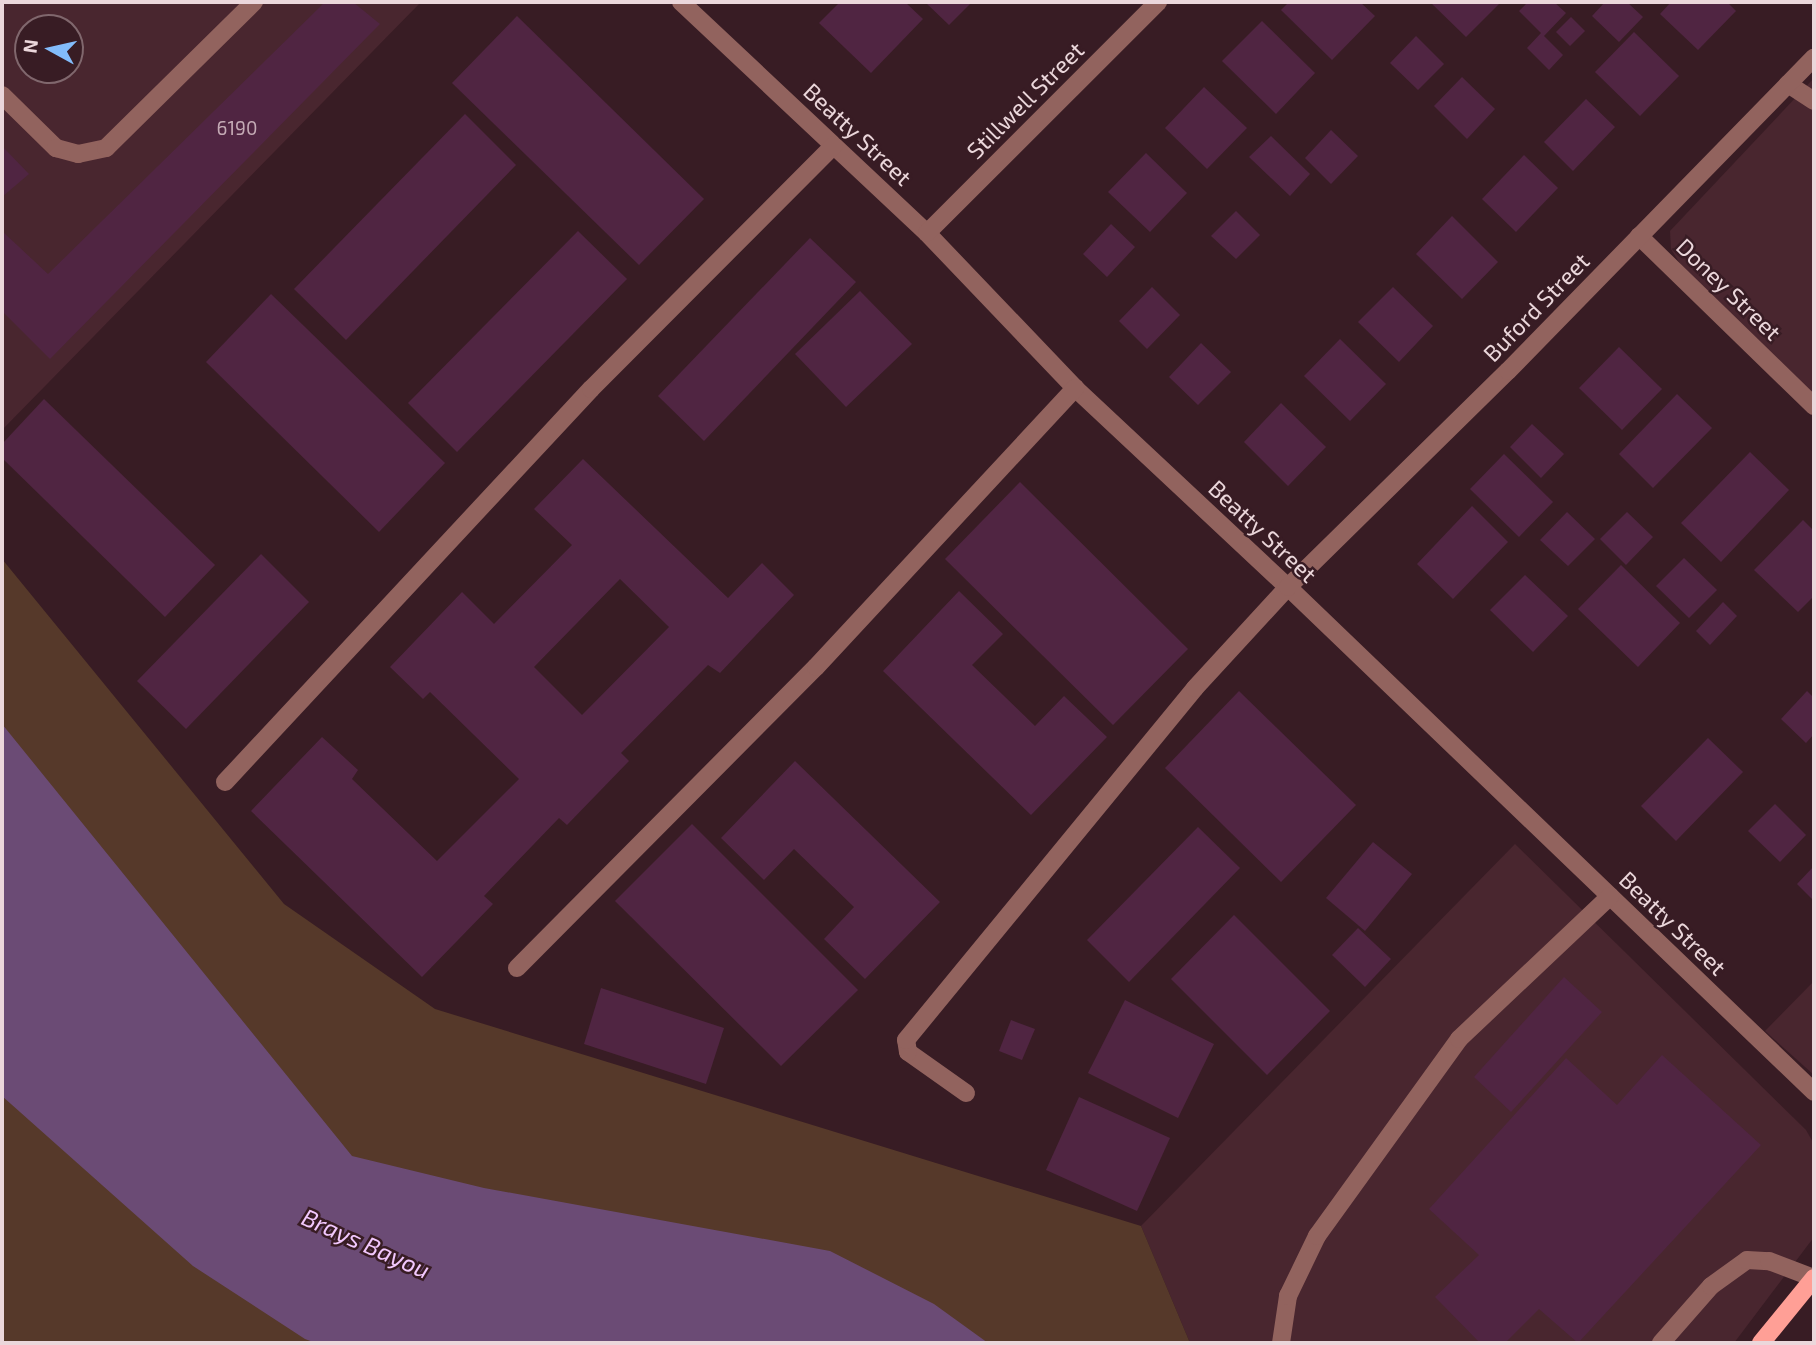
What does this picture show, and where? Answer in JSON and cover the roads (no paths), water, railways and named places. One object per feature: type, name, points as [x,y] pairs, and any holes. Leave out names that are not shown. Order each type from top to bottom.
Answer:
[{"type":"main road","points":[[1761,1343],[1814,1278]]},
{"type":"street","points":[[2,95],[56,148],[78,154],[106,148],[254,2]]},
{"type":"street","name":"Beatty Street","points":[[681,2],[926,233],[1075,388],[1288,587],[1814,1092]]},
{"type":"street","name":"Stillwell Street","points":[[926,233],[1158,2]]},
{"type":"street","name":"Buford Street","points":[[966,1093],[908,1052],[906,1040],[1195,688],[1288,587],[1498,381],[1814,57]]},
{"type":"street","points":[[1788,84],[1814,101]]},
{"type":"street","points":[[225,782],[591,389],[834,145]]},
{"type":"street","name":"Doney Street","points":[[1639,236],[1814,406]]},
{"type":"street","points":[[517,968],[816,667],[1075,388]]},
{"type":"street","points":[[1281,1343],[1288,1296],[1317,1236],[1459,1039],[1610,896]]},
{"type":"street","points":[[1661,1343],[1711,1286],[1748,1260],[1769,1261],[1814,1278]]},
{"type":"water","name":"Brays Bayou","points":[[2,724],[352,1156],[484,1188],[830,1251],[934,1304],[988,1343],[316,1343],[305,1339],[193,1266],[2,1096]]}]
